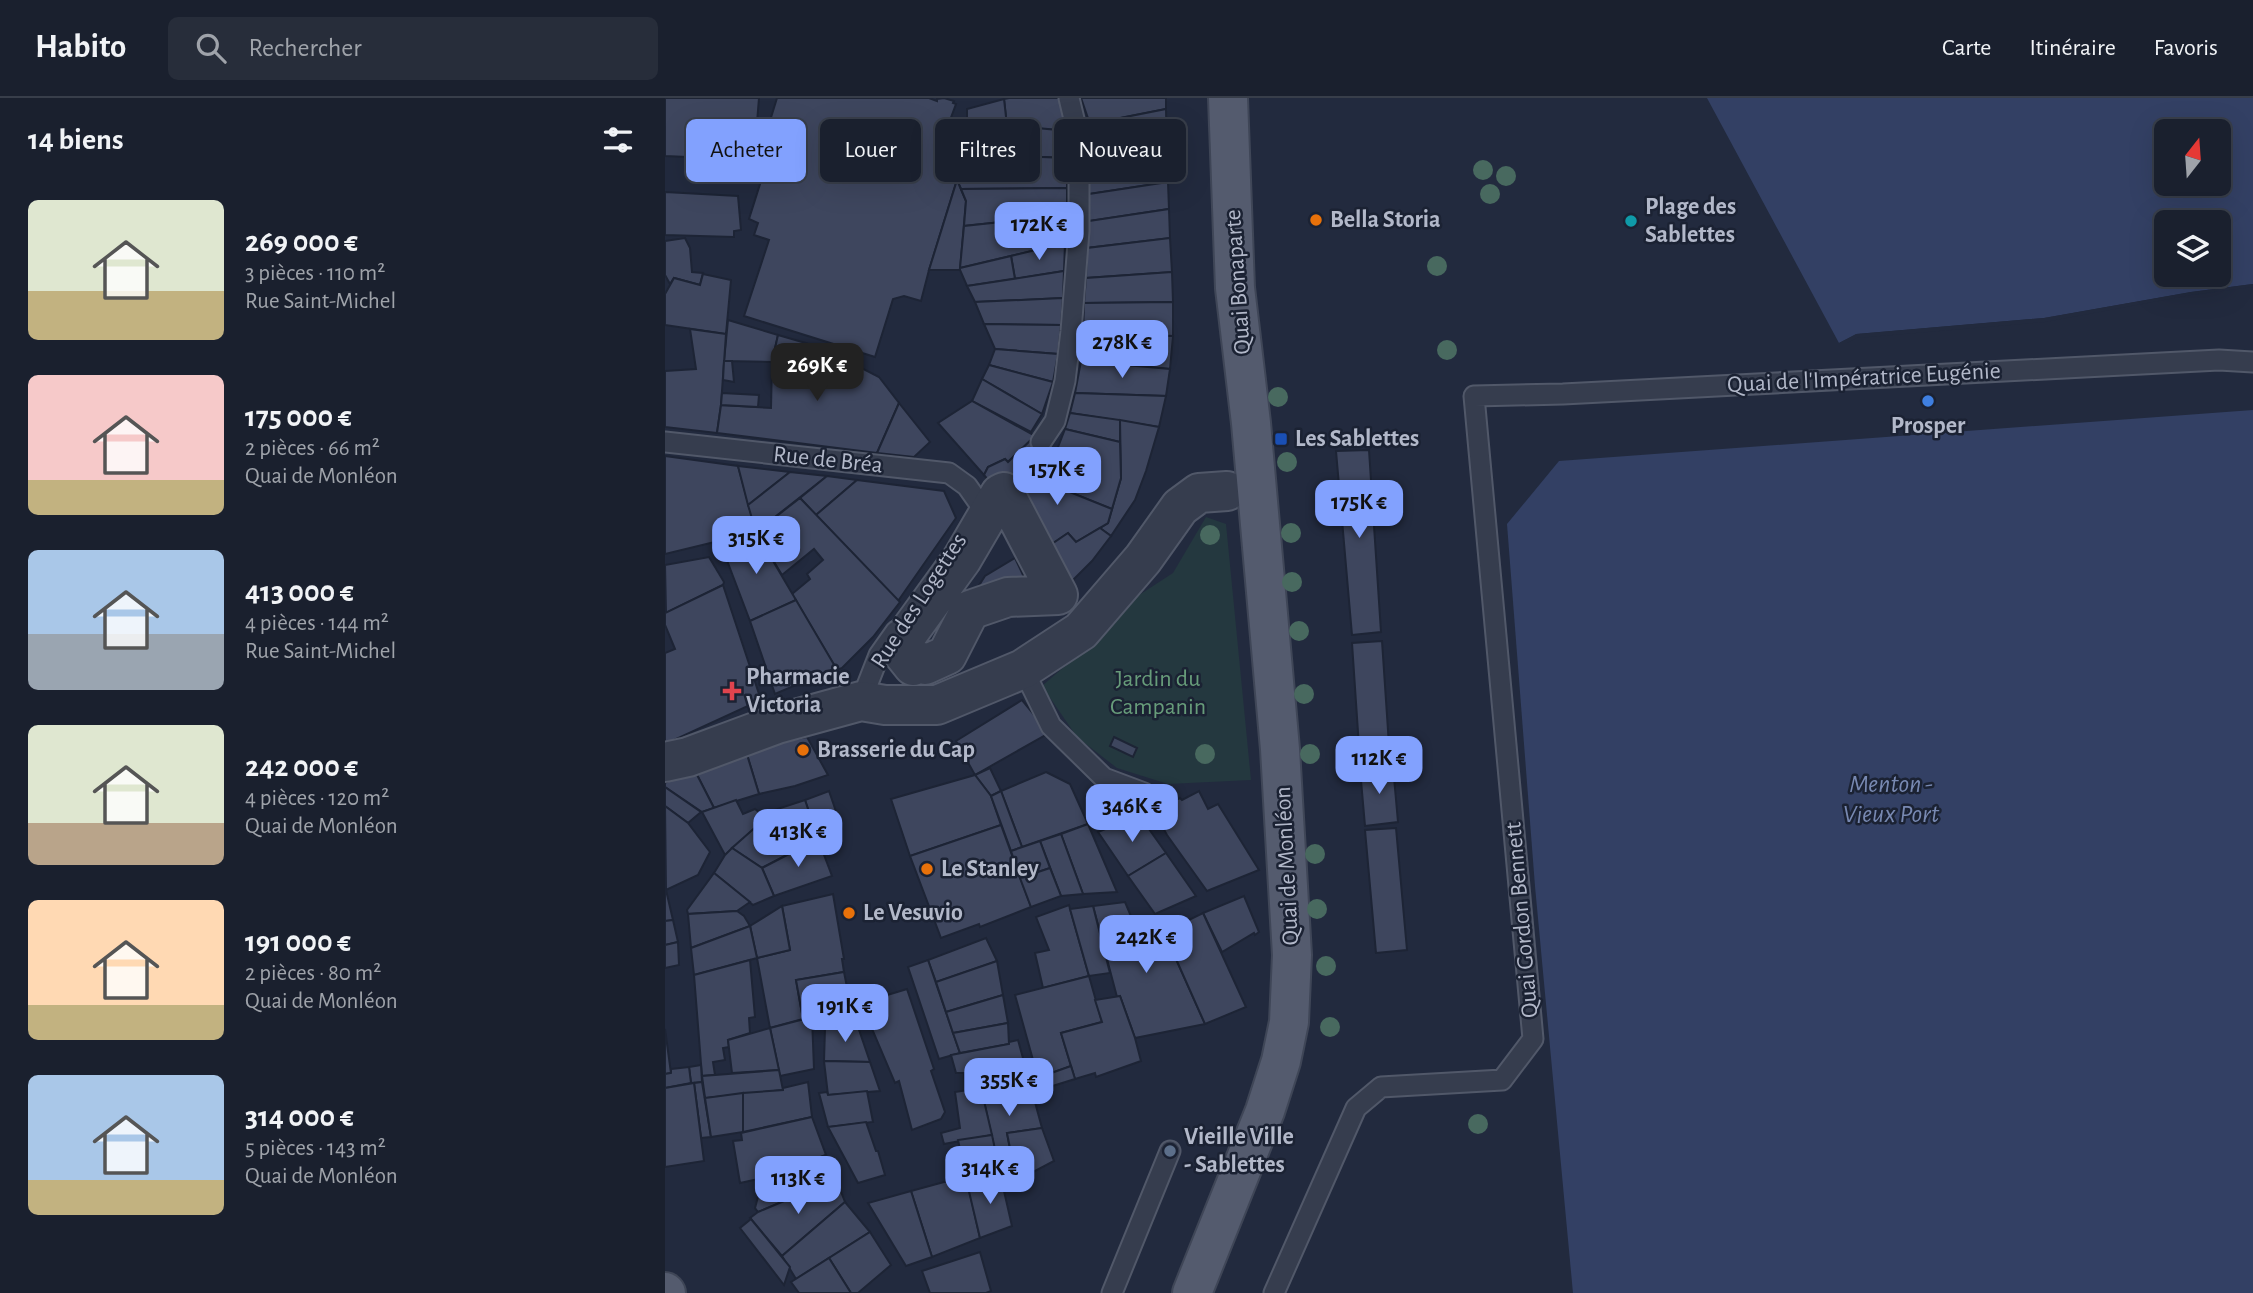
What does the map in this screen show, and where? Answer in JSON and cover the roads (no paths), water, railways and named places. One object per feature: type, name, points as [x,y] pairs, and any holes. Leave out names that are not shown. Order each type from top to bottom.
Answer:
[{"type":"main road","name":"Quai Bonaparte","points":[[1228,98],[1235,288],[1251,423]]},
{"type":"main road","name":"Quai de Monléon","points":[[1192,1293],[1265,1111],[1281,1061],[1289,1022],[1292,955],[1280,749],[1251,423]]},
{"type":"street","points":[[665,762],[688,757],[777,724],[861,701],[885,705],[937,705],[1023,669],[1081,631],[1143,559],[1180,507],[1199,493],[1227,491]]},
{"type":"street","points":[[991,493],[1000,494],[962,559],[904,639],[906,641],[901,651],[913,666],[923,662],[925,665],[947,655],[970,610],[1007,597],[1058,595],[991,493]]},
{"type":"lane","points":[[1041,442],[1055,421],[1065,381],[1072,331],[1079,231],[1079,141],[1069,98]]},
{"type":"lane","name":"Quai de l'Impératrice Eugénie","points":[[1474,396],[1563,394],[2219,360],[2253,362]]},
{"type":"lane","name":"Quai Gordon Bennett","points":[[1273,1293],[1356,1108],[1381,1087],[1502,1080],[1533,1039],[1474,396]]},
{"type":"lane","name":"Rue de Bréa","points":[[665,442],[949,473],[967,486],[991,493]]},
{"type":"lane","name":"Rue des Logettes","points":[[861,701],[879,654],[991,493]]},
{"type":"lane","points":[[1023,669],[1051,726],[1104,778],[1144,793]]},
{"type":"lane","points":[[1112,1293],[1170,1151]]},
{"type":"water","points":[[1707,98],[2253,98],[2253,284],[2231,287],[2231,210],[2154,210],[2154,287],[2230,287],[2044,318],[1857,334],[1839,343]]},
{"type":"water","name":"Menton - Vieux Port","points":[[2253,410],[2253,1293],[1573,1293],[1535,886],[1507,524],[1559,461]]},
{"type":"place","name":"Bella Storia","points":[[1316,220]]},
{"type":"place","name":"Plage des Sablettes","points":[[1631,221]]},
{"type":"place","name":"Prosper","points":[[1928,401]]},
{"type":"place","name":"Les Sablettes","points":[[1281,439]]},
{"type":"place","name":"Pharmacie Victoria","points":[[732,691]]},
{"type":"place","name":"Brasserie du Cap","points":[[803,750]]},
{"type":"place","name":"Le Stanley","points":[[927,869]]},
{"type":"place","name":"Le Vesuvio","points":[[849,913]]},
{"type":"place","name":"Vieille Ville - Sablettes","points":[[1170,1151]]},
{"type":"park label","name":"Jardin du Campanin","points":[[1158,693]]}]
